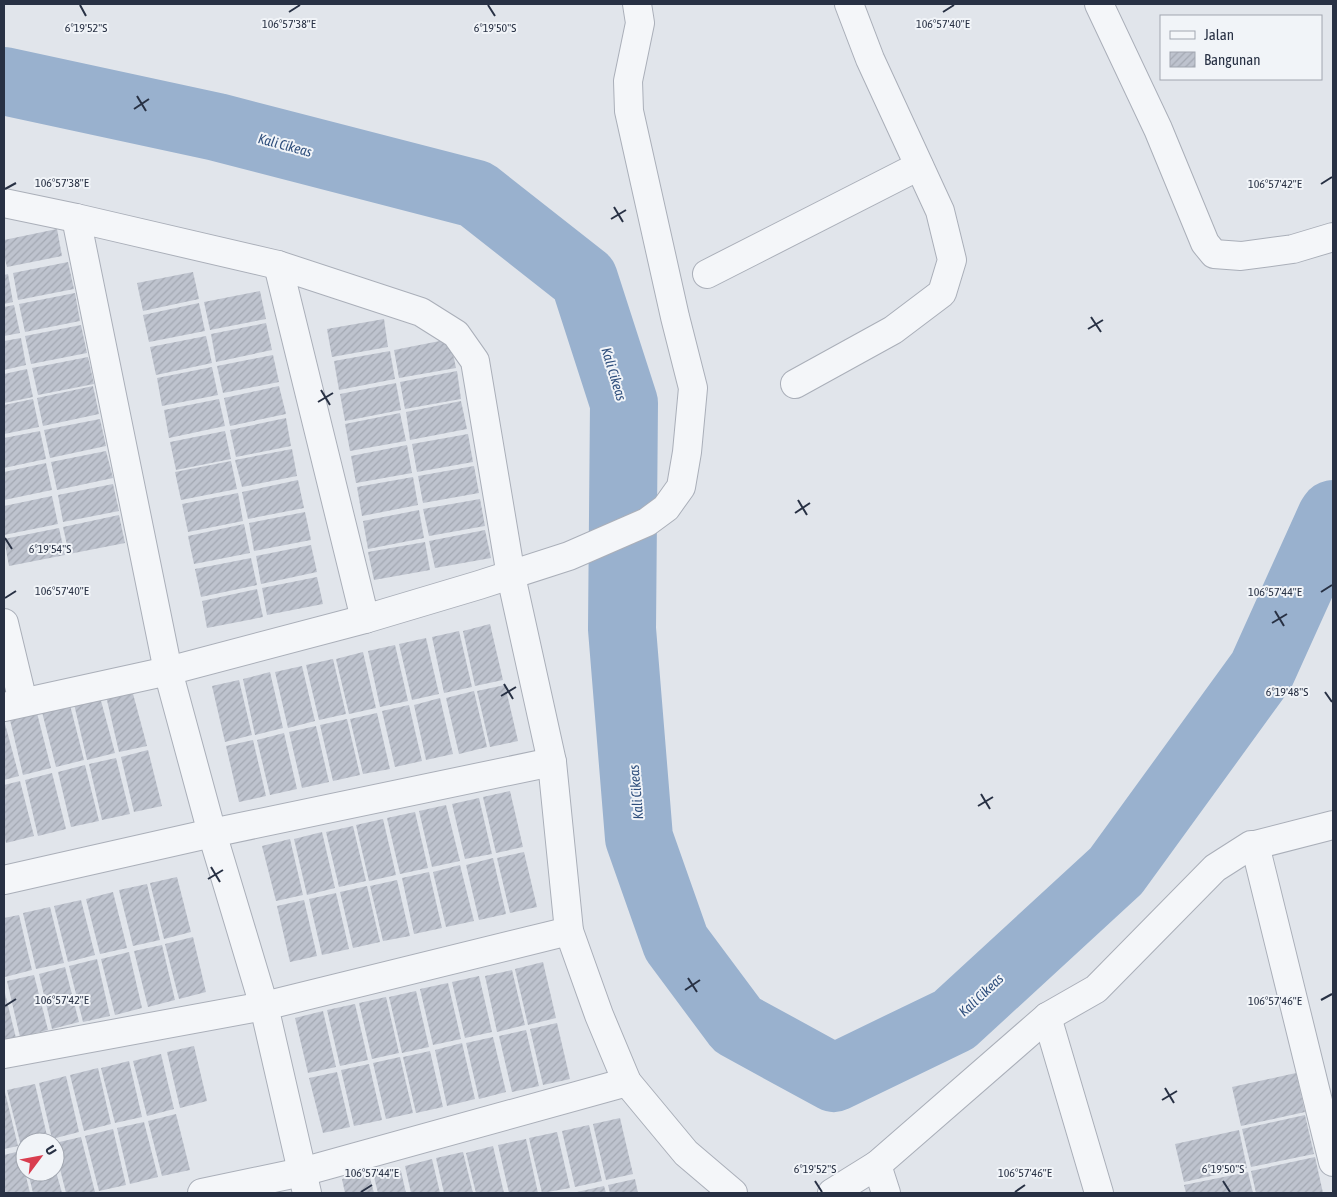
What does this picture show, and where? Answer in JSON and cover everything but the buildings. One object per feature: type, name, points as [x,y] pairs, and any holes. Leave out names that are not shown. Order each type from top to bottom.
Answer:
[{"type":"street","points":[[4,623],[13,704],[168,671],[365,619],[511,576],[569,556],[647,522],[666,508],[681,487],[687,452],[693,388],[675,317],[629,111],[628,81],[640,24],[637,4]]},
{"type":"street","points":[[795,384],[893,330],[942,293],[952,260],[940,211],[870,59],[849,4]]},
{"type":"street","points":[[1099,4],[1158,129],[1205,243],[1214,254],[1241,256],[1293,248],[1333,237]]},
{"type":"street","points":[[707,274],[919,166]]},
{"type":"street","points":[[4,203],[278,265],[422,312],[456,334],[475,362],[511,576],[552,762],[569,931],[599,1015],[627,1082],[686,1153],[733,1193]]},
{"type":"street","points":[[76,218],[168,671],[212,833],[264,1006],[304,1182]]},
{"type":"street","points":[[278,265],[365,619]]},
{"type":"street","points":[[4,880],[212,833],[552,762]]},
{"type":"street","points":[[832,1193],[877,1165],[1047,1017],[1096,990],[1215,868],[1251,845],[1255,846],[1333,826]]},
{"type":"street","points":[[1255,846],[1333,1162]]},
{"type":"street","points":[[4,1054],[264,1006],[569,931]]},
{"type":"street","points":[[1047,1017],[1099,1193]]},
{"type":"street","points":[[202,1193],[304,1182],[627,1082]]},
{"type":"street","points":[[877,1165],[886,1193]]},
{"type":"waterway","name":"Kali Cikeas","points":[[4,81],[217,127],[476,194],[584,279],[624,403],[622,629],[639,838],[676,943],[737,1025],[834,1078],[954,1020],[1116,871],[1262,670],[1333,514]]}]
